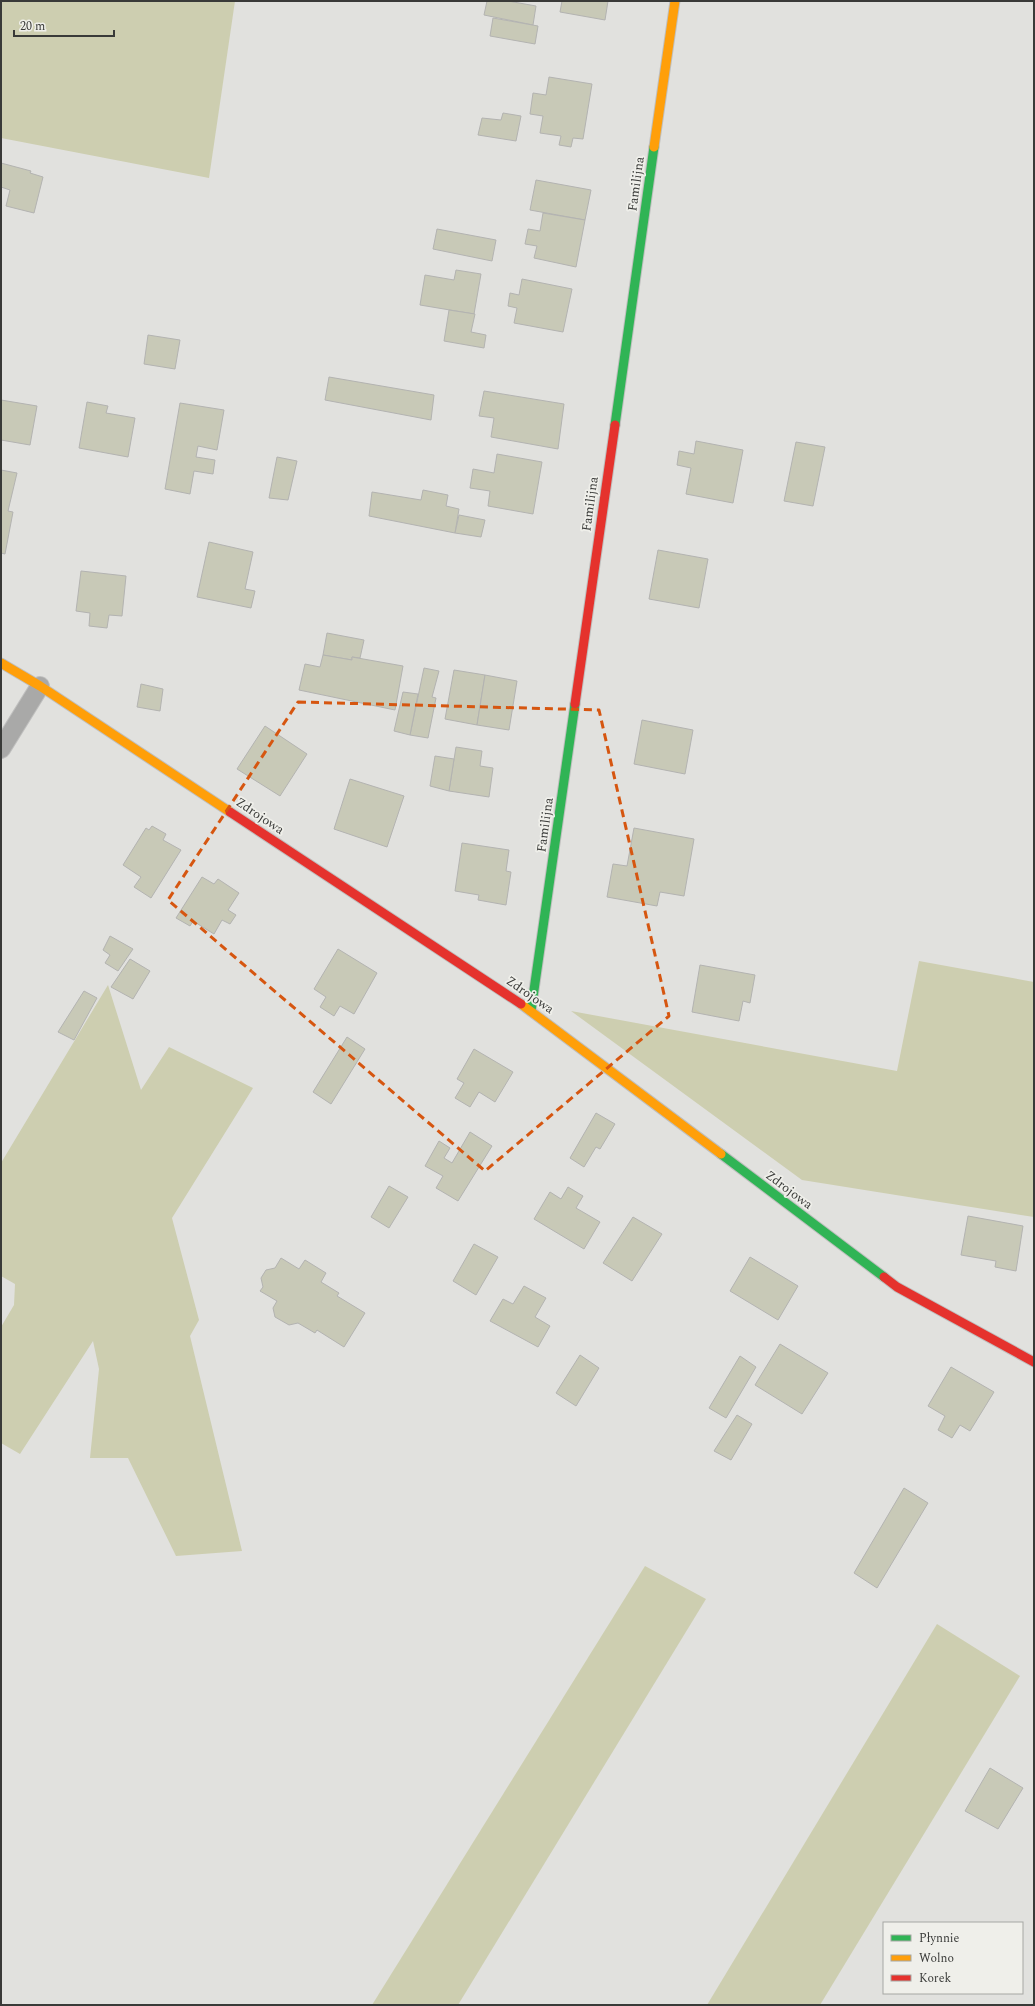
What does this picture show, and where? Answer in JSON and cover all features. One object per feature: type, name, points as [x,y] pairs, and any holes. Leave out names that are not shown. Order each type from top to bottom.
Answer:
[{"type":"street","name":"Familijna","points":[[532,1011],[675,1]]},
{"type":"street","name":"Zdrojowa","points":[[1,663],[40,686],[532,1011],[897,1287],[1034,1362]]},
{"type":"lane","points":[[1,748],[40,686]]},
{"type":"highlighted area","points":[[298,702],[599,710],[669,1016],[485,1171],[168,900]]},
{"type":"green space","points":[[1,1],[235,1],[209,178],[1,138]]},
{"type":"green space","points":[[919,961],[1034,982],[1034,1217],[802,1180],[571,1011],[897,1071]]},
{"type":"green space","points":[[108,985],[141,1090],[169,1047],[253,1088],[172,1218],[199,1320],[190,1336],[242,1551],[176,1556],[128,1458],[90,1458],[99,1369],[93,1341],[20,1454],[1,1443],[1,1327],[14,1305],[15,1284],[1,1276],[1,1163]]},
{"type":"green space","points":[[645,1566],[706,1599],[458,2005],[372,2005]]},
{"type":"green space","points":[[937,1624],[1020,1676],[820,2005],[707,2005]]},
{"type":"building","points":[[487,1],[508,1],[536,6],[533,25],[484,15]]},
{"type":"building","points":[[562,1],[608,1],[605,20],[560,12]]},
{"type":"building","points":[[493,18],[538,26],[535,44],[490,36]]},
{"type":"building","points":[[549,77],[592,84],[583,139],[573,138],[571,147],[559,145],[561,136],[540,133],[543,116],[530,114],[533,93],[546,95]]},
{"type":"building","points":[[503,113],[521,116],[516,141],[478,135],[482,118],[501,120]]},
{"type":"building","points":[[1,163],[31,171],[30,173],[43,177],[34,213],[6,206],[10,190],[1,187]]},
{"type":"building","points":[[536,180],[591,190],[585,220],[530,210]]},
{"type":"building","points":[[543,213],[585,220],[576,267],[534,258],[537,246],[525,244],[528,229],[540,231]]},
{"type":"building","points":[[437,229],[496,240],[492,261],[433,249]]},
{"type":"building","points":[[456,270],[481,274],[474,314],[420,305],[425,275],[454,280]]},
{"type":"building","points":[[522,279],[572,289],[563,332],[514,323],[517,308],[508,306],[510,293],[519,295]]},
{"type":"building","points":[[449,310],[475,314],[471,332],[486,335],[484,348],[444,341]]},
{"type":"building","points":[[148,335],[180,340],[175,369],[144,364]]},
{"type":"building","points":[[329,377],[434,395],[431,420],[325,400]]},
{"type":"building","points":[[484,391],[564,404],[558,449],[491,437],[494,418],[479,416]]},
{"type":"building","points":[[1,400],[37,406],[30,445],[1,440]]},
{"type":"building","points":[[87,402],[108,406],[106,413],[135,418],[128,457],[79,448]]},
{"type":"building","points":[[180,403],[224,410],[217,450],[198,446],[196,457],[215,460],[213,474],[194,471],[190,494],[165,489]]},
{"type":"building","points":[[696,441],[743,450],[733,503],[686,494],[691,468],[677,465],[679,451],[694,454]]},
{"type":"building","points":[[796,442],[825,447],[813,506],[784,501]]},
{"type":"building","points":[[497,454],[542,462],[533,514],[488,506],[490,491],[470,488],[473,469],[494,473]]},
{"type":"building","points":[[277,457],[297,461],[288,500],[269,498]]},
{"type":"building","points":[[1,470],[17,473],[8,511],[13,512],[5,554],[1,553]]},
{"type":"building","points":[[423,490],[448,495],[446,506],[459,509],[455,533],[369,516],[372,492],[421,500]]},
{"type":"building","points":[[459,515],[485,520],[481,537],[455,533]]},
{"type":"building","points":[[209,542],[253,552],[245,589],[255,591],[251,608],[197,597]]},
{"type":"building","points":[[658,550],[708,559],[699,608],[649,599]]},
{"type":"building","points":[[81,571],[126,576],[122,616],[109,615],[107,628],[89,626],[90,613],[76,611]]},
{"type":"building","points":[[327,633],[364,640],[360,658],[352,657],[352,660],[323,655]]},
{"type":"building","points":[[323,655],[352,660],[352,657],[403,666],[395,710],[299,690],[305,664],[320,667]]},
{"type":"building","points":[[424,668],[439,671],[432,697],[436,698],[428,738],[410,735]]},
{"type":"building","points":[[454,670],[485,675],[477,725],[445,719]]},
{"type":"building","points":[[485,675],[517,681],[509,730],[477,725]]},
{"type":"building","points":[[141,684],[163,689],[160,711],[137,707]]},
{"type":"building","points":[[403,692],[418,694],[410,735],[394,731]]},
{"type":"building","points":[[642,720],[693,730],[685,774],[634,764]]},
{"type":"building","points":[[265,726],[307,754],[280,796],[237,769]]},
{"type":"building","points":[[456,747],[482,751],[480,766],[493,768],[489,797],[449,791]]},
{"type":"building","points":[[435,756],[454,759],[449,791],[430,786]]},
{"type":"building","points":[[350,779],[404,796],[387,847],[334,829]]},
{"type":"building","points":[[152,826],[166,834],[163,840],[181,850],[151,898],[134,887],[141,877],[123,865],[146,828],[149,830]]},
{"type":"building","points":[[634,828],[694,839],[684,896],[660,892],[657,906],[607,897],[613,864],[627,866]]},
{"type":"building","points":[[462,843],[509,850],[506,871],[511,872],[506,905],[478,900],[479,895],[455,891]]},
{"type":"building","points":[[202,877],[214,884],[218,879],[239,893],[228,910],[236,915],[230,924],[222,920],[214,934],[193,921],[190,926],[176,918]]},
{"type":"building","points":[[110,936],[133,949],[118,971],[105,963],[110,955],[103,950]]},
{"type":"building","points":[[338,949],[377,973],[354,1014],[340,1006],[334,1016],[320,1007],[326,997],[314,989]]},
{"type":"building","points":[[130,959],[150,971],[133,999],[111,987]]},
{"type":"building","points":[[700,965],[755,975],[750,1003],[743,1001],[739,1021],[692,1012]]},
{"type":"building","points":[[84,991],[97,998],[74,1040],[58,1032]]},
{"type":"building","points":[[347,1037],[365,1049],[331,1104],[313,1092]]},
{"type":"building","points":[[474,1049],[513,1072],[495,1102],[479,1092],[470,1107],[455,1098],[464,1083],[457,1079]]},
{"type":"building","points":[[596,1113],[615,1124],[600,1149],[596,1147],[584,1167],[570,1158]]},
{"type":"building","points":[[470,1132],[492,1146],[458,1201],[436,1188],[443,1176],[425,1166],[439,1141],[450,1148],[444,1158],[452,1163]]},
{"type":"building","points":[[389,1186],[408,1197],[389,1228],[371,1217]]},
{"type":"building","points":[[568,1187],[583,1196],[576,1208],[600,1222],[584,1249],[534,1219],[550,1192],[561,1199]]},
{"type":"building","points":[[968,1216],[1023,1226],[1016,1271],[995,1267],[996,1261],[961,1255]]},
{"type":"building","points":[[633,1217],[662,1234],[632,1281],[603,1263]]},
{"type":"building","points":[[474,1244],[498,1257],[476,1295],[453,1281]]},
{"type":"building","points":[[750,1257],[798,1286],[778,1320],[730,1291]]},
{"type":"building","points":[[281,1258],[299,1269],[305,1260],[326,1273],[321,1282],[339,1293],[337,1296],[365,1313],[344,1347],[317,1330],[315,1333],[298,1323],[289,1325],[275,1317],[273,1308],[277,1301],[260,1291],[263,1287],[261,1278],[266,1270],[275,1268]]},
{"type":"building","points":[[524,1286],[546,1298],[535,1317],[550,1326],[538,1347],[490,1321],[503,1299],[513,1304]]},
{"type":"building","points":[[780,1344],[828,1373],[802,1414],[755,1385]]},
{"type":"building","points":[[580,1355],[599,1368],[576,1406],[556,1393]]},
{"type":"building","points":[[740,1356],[756,1367],[726,1418],[709,1408]]},
{"type":"building","points":[[951,1367],[994,1392],[970,1431],[960,1425],[952,1438],[938,1430],[945,1416],[928,1406]]},
{"type":"building","points":[[737,1415],[752,1424],[731,1460],[714,1451]]},
{"type":"building","points":[[904,1488],[928,1503],[877,1588],[854,1573]]},
{"type":"building","points":[[990,1768],[1023,1788],[998,1829],[965,1811]]},
{"type":"traffic: fast","points":[[615,425],[654,147]]},
{"type":"traffic: fast","points":[[531,1011],[575,704]]},
{"type":"traffic: fast","points":[[721,1154],[884,1277]]},
{"type":"traffic: slow","points":[[654,147],[675,1]]},
{"type":"traffic: slow","points":[[1,663],[40,686],[230,812]]},
{"type":"traffic: slow","points":[[521,1004],[721,1154]]},
{"type":"traffic: jam","points":[[575,704],[615,425]]},
{"type":"traffic: jam","points":[[230,812],[521,1004]]},
{"type":"traffic: jam","points":[[884,1277],[897,1287],[1034,1362]]}]
